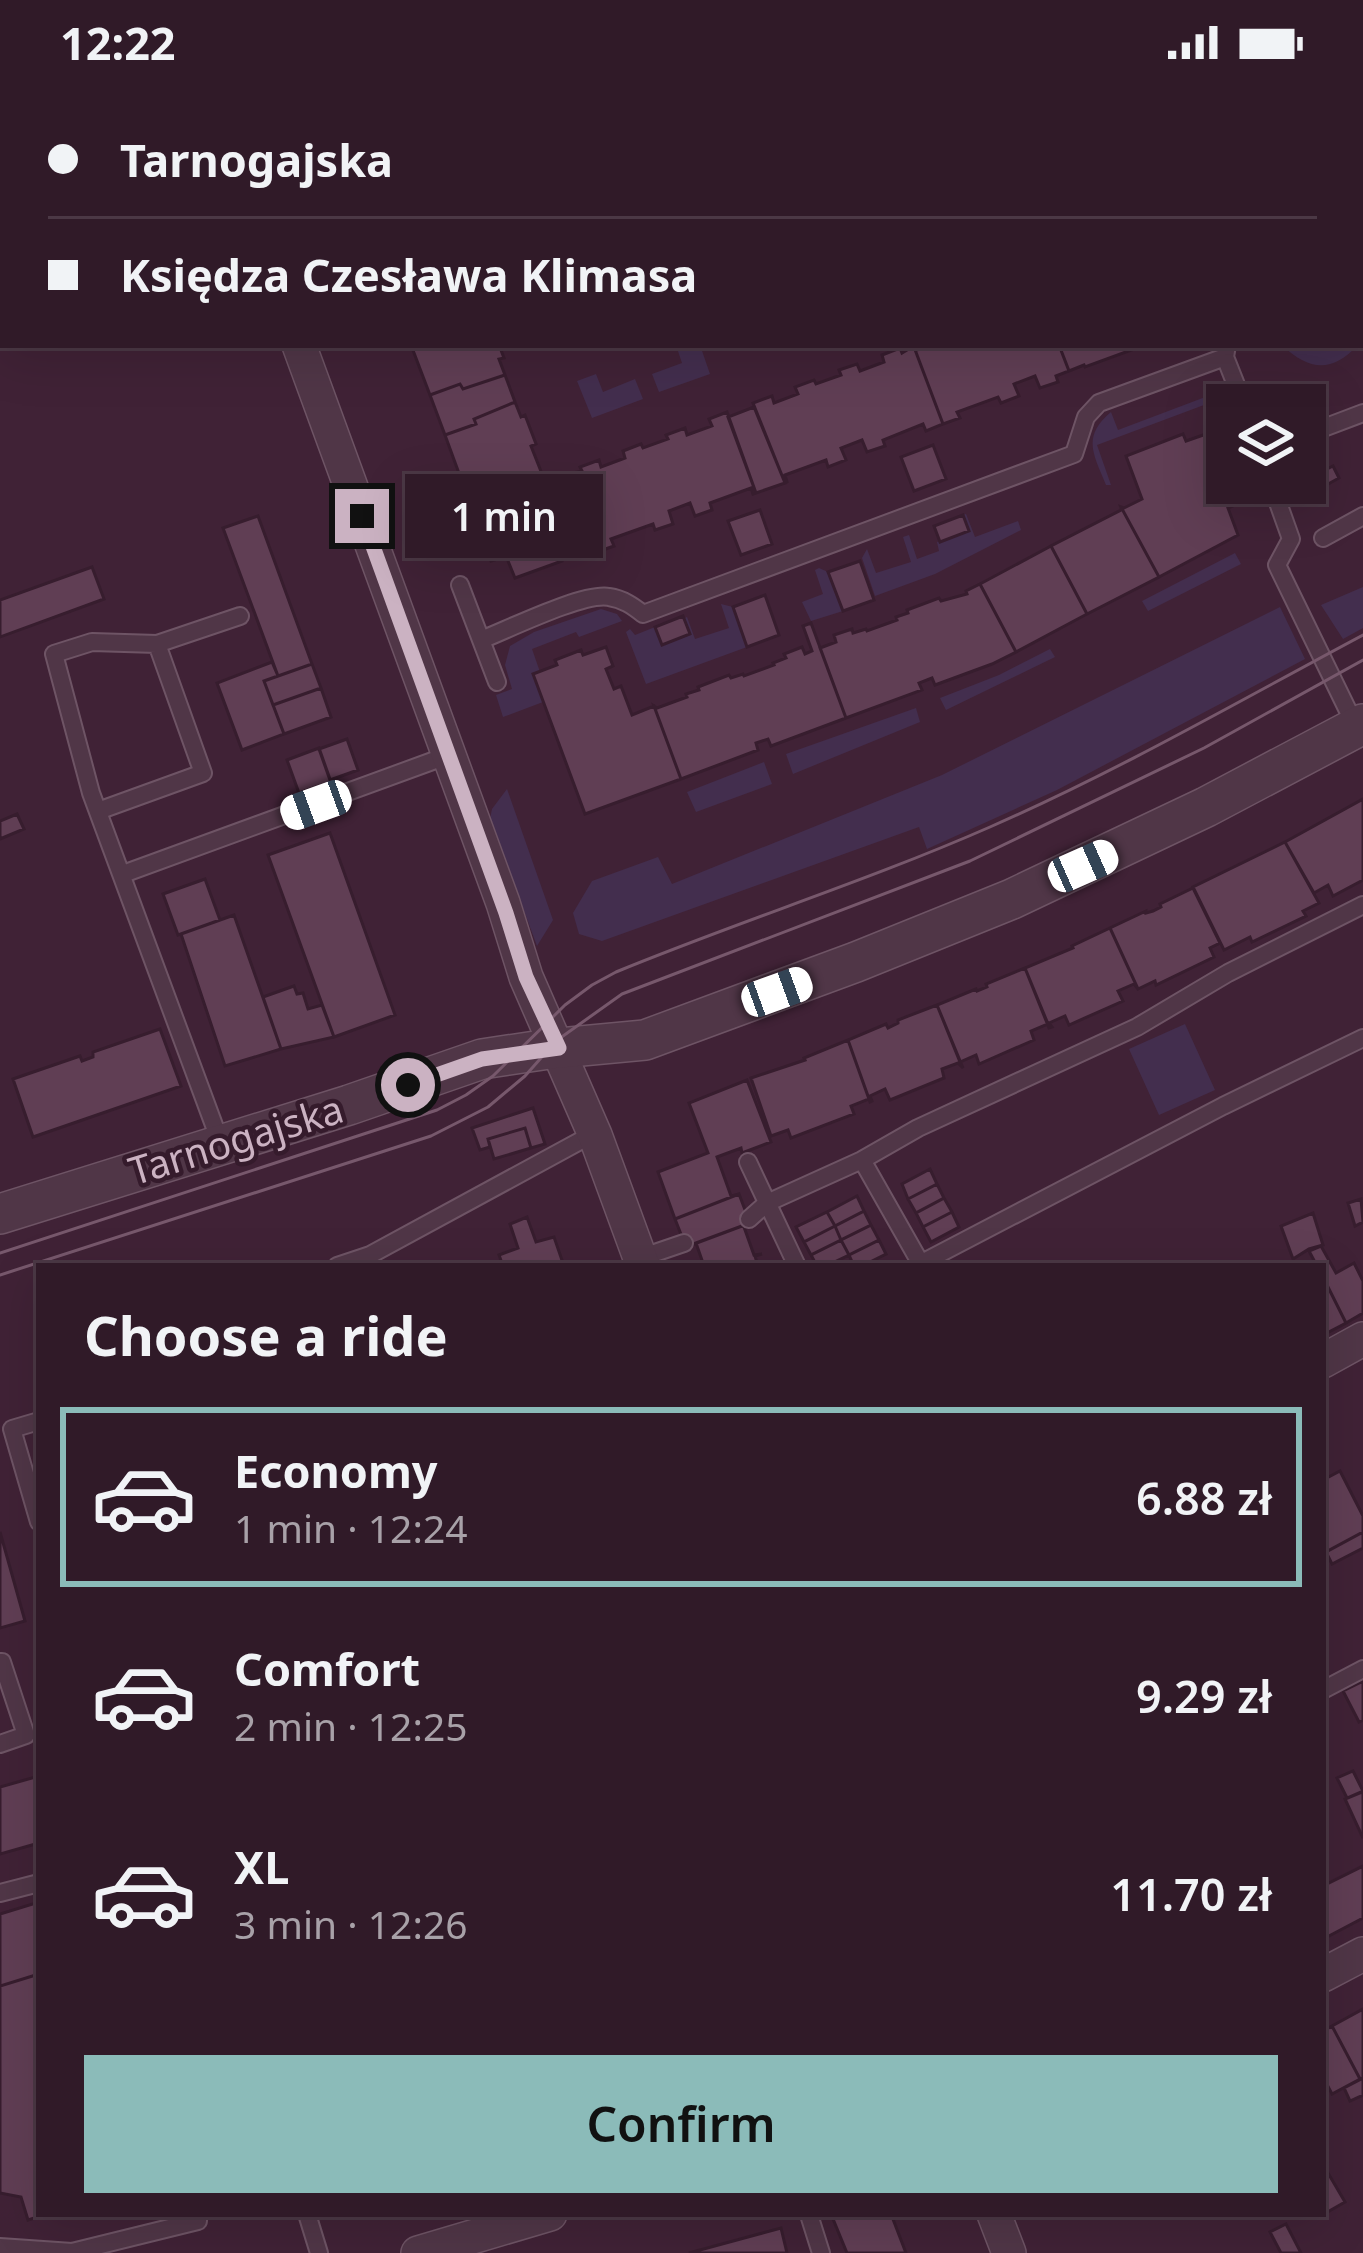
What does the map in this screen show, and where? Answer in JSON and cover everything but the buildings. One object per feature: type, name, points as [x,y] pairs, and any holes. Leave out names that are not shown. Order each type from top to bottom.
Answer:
[{"type":"street","points":[[300,348],[526,977],[595,1135],[642,1262]]},
{"type":"street","name":"Tarnogajska","points":[[0,1214],[482,1059],[645,1040],[1012,899],[1206,807],[1359,726]]},
{"type":"street","points":[[1326,1359],[1363,1340]]},
{"type":"street","points":[[1326,1973],[1363,1954]]},
{"type":"street","points":[[418,2253],[540,2217]]},
{"type":"street","points":[[995,2217],[1009,2253]]},
{"type":"lane","points":[[482,640],[605,595],[644,614],[1074,454],[1086,417],[1099,403],[1226,351],[1237,384]]},
{"type":"lane","points":[[1326,427],[1363,413]]},
{"type":"lane","points":[[1278,504],[1291,539],[1277,566],[1359,726]]},
{"type":"lane","points":[[1323,538],[1363,516]]},
{"type":"lane","points":[[460,585],[497,682]]},
{"type":"lane","points":[[222,1145],[98,811],[54,654],[92,642],[157,644],[241,616]]},
{"type":"lane","points":[[98,811],[202,773],[157,644]]},
{"type":"lane","points":[[123,874],[449,755]]},
{"type":"lane","points":[[749,1219],[767,1203],[862,1160],[917,1128],[1137,1028],[1228,973],[1363,904]]},
{"type":"lane","points":[[922,1263],[1363,1038]]},
{"type":"lane","points":[[346,1263],[370,1255],[595,1135]]},
{"type":"lane","points":[[862,1160],[917,1263]]},
{"type":"lane","points":[[748,1162],[796,1263]]},
{"type":"lane","points":[[642,1262],[684,1244]]},
{"type":"lane","points":[[36,1422],[12,1429],[36,1512]]},
{"type":"lane","points":[[0,1662],[26,1735],[0,1744]]},
{"type":"lane","points":[[1326,1688],[1363,1669]]},
{"type":"lane","points":[[0,1893],[36,1883]]},
{"type":"lane","points":[[0,2247],[72,2252],[198,2222],[197,2217]]},
{"type":"lane","points":[[308,2217],[319,2253]]},
{"type":"lane","points":[[810,2218],[821,2253]]},
{"type":"shaded area","points":[[677,348],[701,348],[710,374],[659,392],[652,374],[682,363]]},
{"type":"shaded area","points":[[1286,348],[1355,348],[1330,364],[1302,360]]},
{"type":"shaded area","points":[[596,374],[603,392],[635,379],[643,399],[592,418],[577,381]]},
{"type":"shaded area","points":[[1206,397],[1206,404],[1097,445],[1111,485],[1106,485],[1093,438],[1111,412],[1118,430]]},
{"type":"shaded area","points":[[966,514],[975,537],[1018,521],[1021,530],[935,574],[875,596],[862,558],[867,549],[876,573],[911,562],[903,537],[909,535],[917,559],[939,551],[937,542],[968,531]]},
{"type":"shaded area","points":[[1235,553],[1241,564],[1148,611],[1142,601]]},
{"type":"shaded area","points":[[815,570],[828,572],[843,611],[811,621],[802,602],[823,594]]},
{"type":"shaded area","points":[[1363,587],[1363,628],[1343,639],[1321,605]]},
{"type":"shaded area","points":[[721,604],[733,607],[747,647],[646,684],[626,632],[630,629],[635,635],[655,627],[663,645],[690,635],[687,617],[695,639],[729,628]]},
{"type":"shaded area","points":[[1280,607],[1305,659],[1057,790],[927,849],[919,827],[602,941],[579,934],[573,913],[592,881],[658,857],[672,884],[942,775]]},
{"type":"shaded area","points":[[601,609],[622,621],[532,649],[543,702],[503,717],[496,695],[512,689],[505,665],[510,646],[534,632]]},
{"type":"shaded area","points":[[1050,649],[1055,657],[946,710],[940,698]]},
{"type":"shaded area","points":[[916,708],[920,722],[793,774],[786,754]]},
{"type":"shaded area","points":[[764,762],[772,784],[696,812],[687,792]]},
{"type":"shaded area","points":[[507,789],[553,920],[537,946],[490,819]]},
{"type":"shaded area","points":[[1185,1024],[1215,1090],[1159,1115],[1129,1049]]},
{"type":"tram line","points":[[0,1253],[437,1110],[493,1076],[565,1005],[616,972],[990,827],[1132,759],[1363,635]]},
{"type":"tram line","points":[[37,1263],[431,1136],[488,1107],[556,1041],[622,994],[970,861],[1204,748],[1363,660]]},
{"type":"tram line","points":[[0,1275],[36,1263]]},
{"type":"route","points":[[362,516],[526,977],[559,1048],[482,1059],[408,1085]]}]
